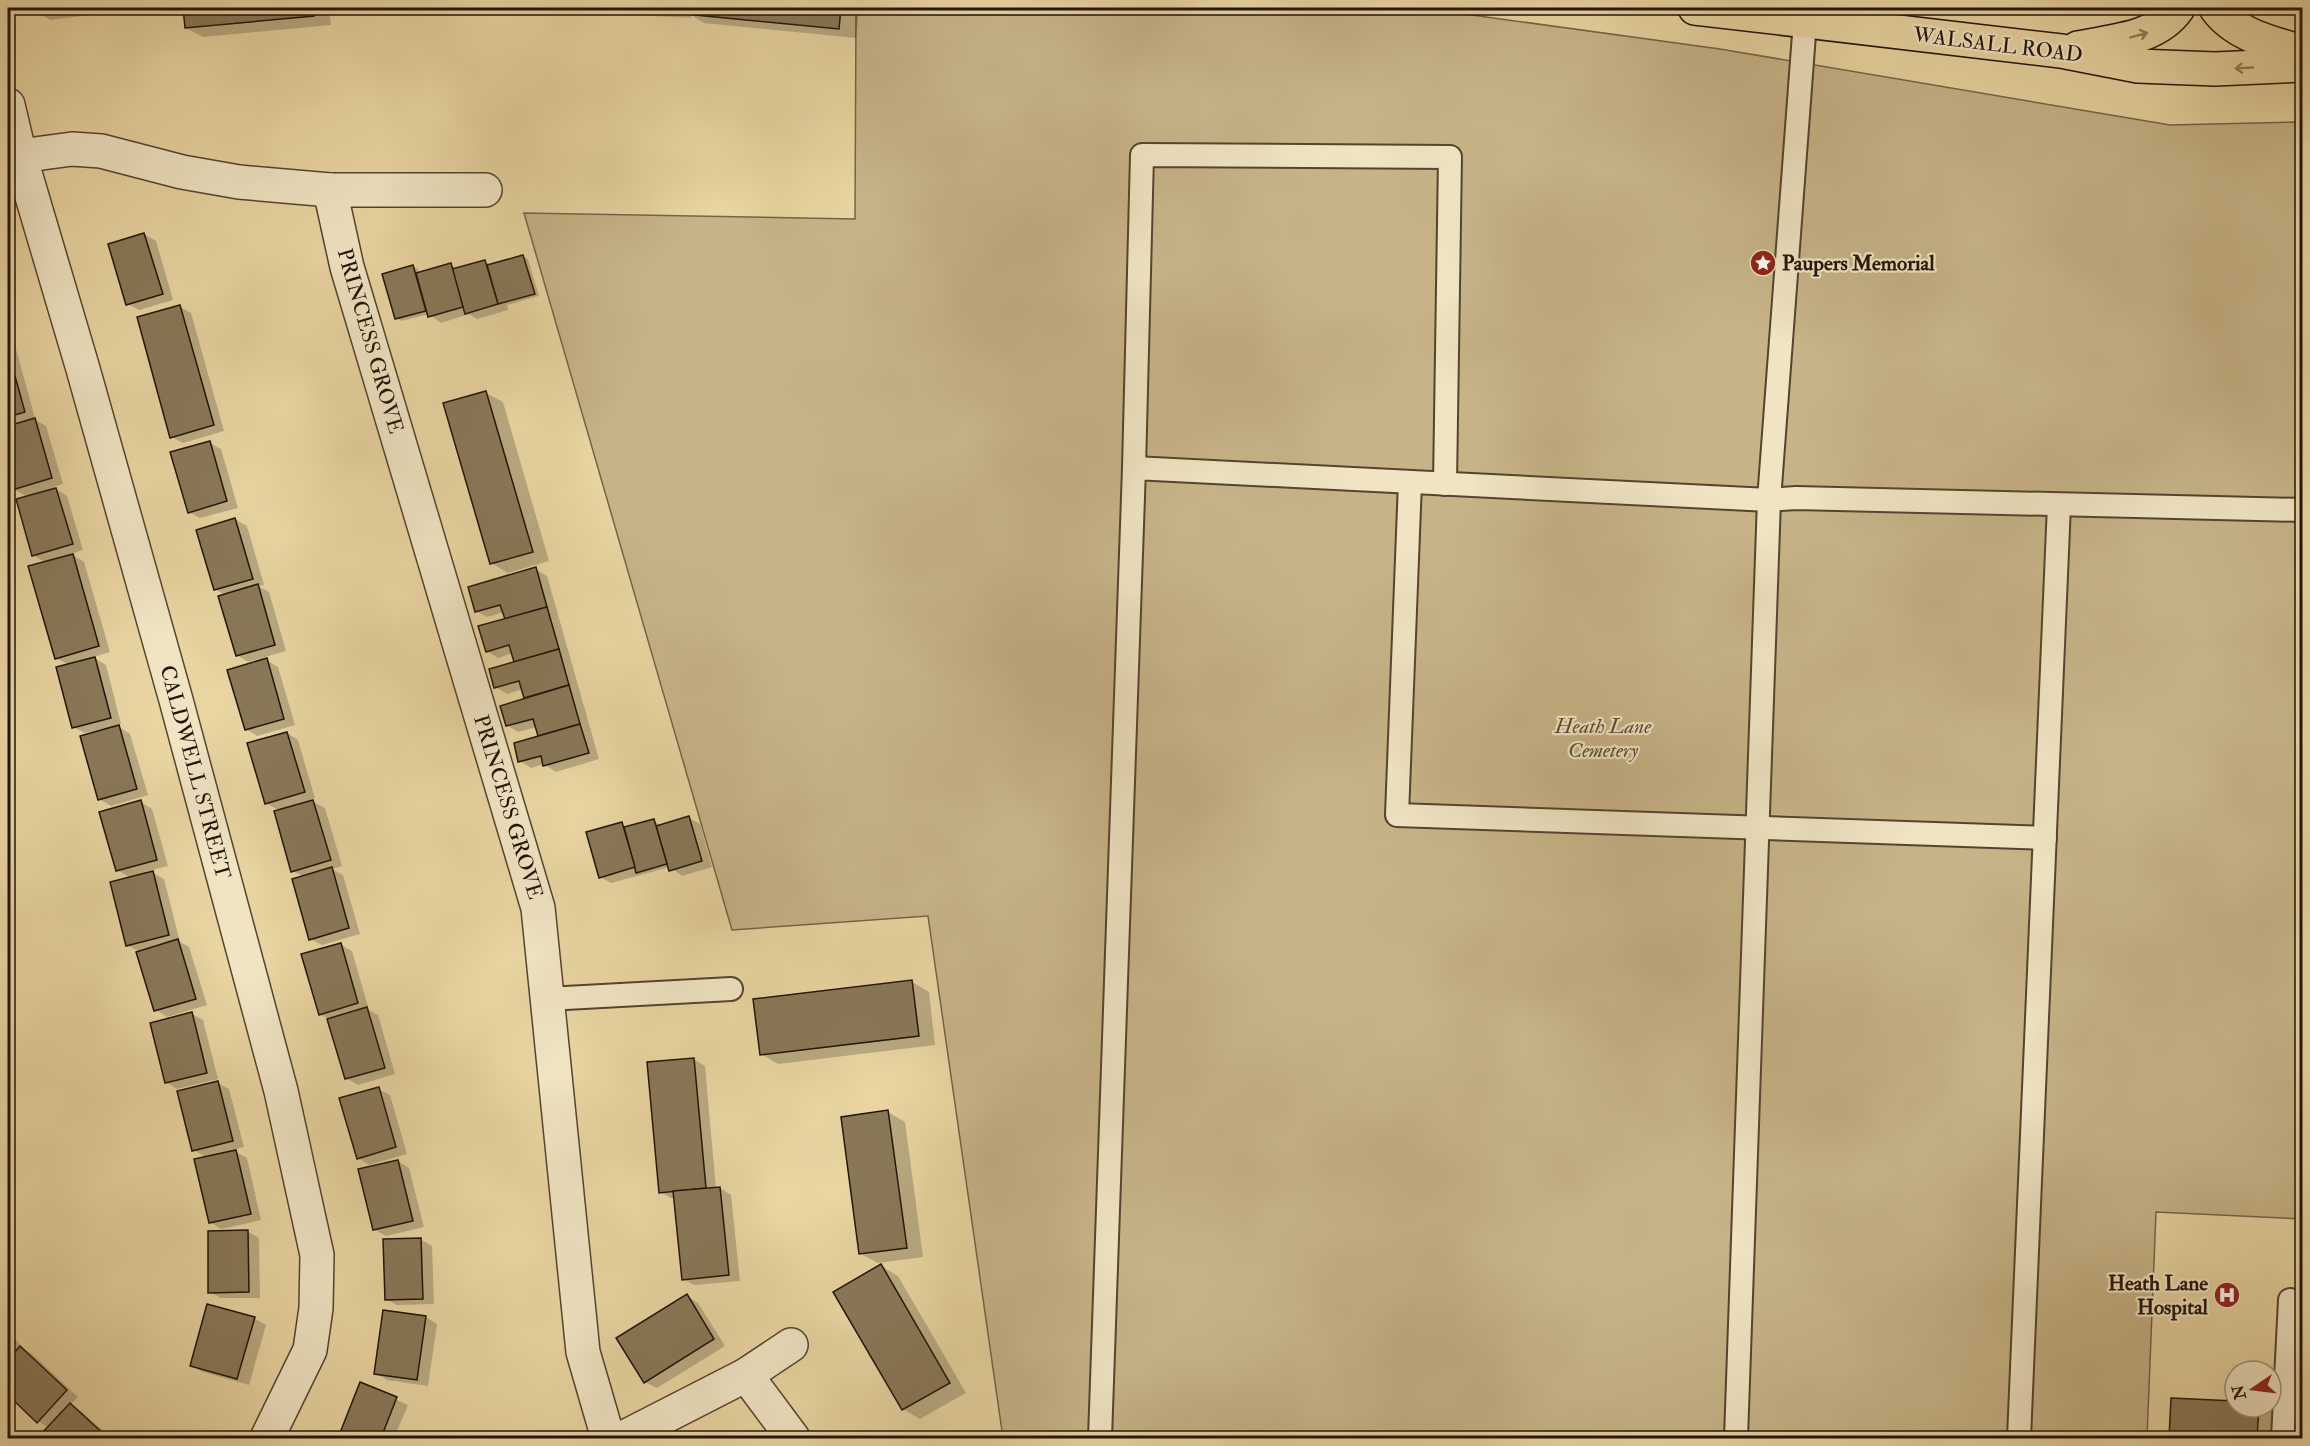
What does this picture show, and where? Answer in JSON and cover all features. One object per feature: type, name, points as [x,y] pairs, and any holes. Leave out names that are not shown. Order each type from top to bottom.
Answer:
[{"type":"main road","name":"WALSALL ROAD","points":[[1695,8],[2061,51],[2138,66],[2215,69],[2302,65]]},
{"type":"main road","points":[[2061,51],[2146,34],[2178,8]]},
{"type":"main road","points":[[2216,8],[2224,18],[2256,38],[2302,52]]},
{"type":"street","name":"CALDWELL STREET","points":[[8,105],[20,156],[86,380],[179,712],[281,1091],[317,1255],[316,1308],[310,1350],[267,1438]]},
{"type":"street","points":[[20,156],[72,149],[101,151],[182,172],[239,183],[330,190],[485,190]]},
{"type":"street","name":"PRINCESS GROVE","points":[[330,190],[347,267],[538,908],[583,1352],[608,1438]]},
{"type":"street","points":[[623,1438],[746,1375],[791,1345]]},
{"type":"street","points":[[746,1375],[793,1438]]},
{"type":"lane","points":[[1736,1438],[1769,500],[1805,21]]},
{"type":"lane","points":[[1100,1438],[1134,468],[1142,155],[1450,157],[1445,484]]},
{"type":"lane","points":[[1134,468],[1769,500],[1796,498],[2302,510]]},
{"type":"lane","points":[[1410,482],[1397,816],[2045,838]]},
{"type":"lane","points":[[2019,1438],[2059,505]]},
{"type":"lane","points":[[547,999],[731,989]]},
{"type":"lane","points":[[2283,1438],[2290,1300]]},
{"type":"green space","name":"Heath Lane Cemetery","points":[[856,8],[1421,8],[1720,49],[2170,125],[2302,122],[2302,1219],[2156,1212],[2147,1438],[1003,1438],[928,916],[732,930],[524,213],[855,219]]},
{"type":"building","points":[[37,8],[88,8],[38,14]]},
{"type":"building","points":[[183,8],[314,8],[314,16],[185,28]]},
{"type":"building","points":[[686,8],[841,8],[839,29],[685,14]]},
{"type":"building","points":[[144,233],[163,294],[126,305],[108,244]]},
{"type":"building","points":[[523,255],[535,294],[498,304],[487,265]]},
{"type":"building","points":[[485,260],[498,304],[465,314],[452,269]]},
{"type":"building","points":[[451,263],[463,307],[428,317],[416,273]]},
{"type":"building","points":[[413,265],[426,311],[395,319],[382,274]]},
{"type":"building","points":[[180,305],[214,425],[170,438],[137,317]]},
{"type":"building","points":[[8,351],[25,412],[8,417]]},
{"type":"building","points":[[486,391],[533,552],[490,564],[443,403]]},
{"type":"building","points":[[35,418],[52,478],[12,490],[8,474],[8,426]]},
{"type":"building","points":[[210,441],[227,501],[188,513],[170,452]]},
{"type":"building","points":[[56,488],[73,544],[32,556],[16,499]]},
{"type":"building","points":[[235,518],[253,579],[214,590],[196,530]]},
{"type":"building","points":[[73,554],[99,646],[55,659],[28,566]]},
{"type":"building","points":[[536,567],[547,607],[505,619],[500,605],[475,612],[468,587]]},
{"type":"building","points":[[258,584],[275,645],[236,656],[218,596]]},
{"type":"building","points":[[547,607],[559,649],[514,662],[509,645],[486,652],[478,626]]},
{"type":"building","points":[[559,649],[569,685],[524,698],[519,681],[494,688],[489,669]]},
{"type":"building","points":[[95,657],[111,718],[72,728],[56,667]]},
{"type":"building","points":[[267,658],[284,719],[245,730],[227,670]]},
{"type":"building","points":[[569,685],[580,724],[538,736],[533,719],[506,726],[500,706]]},
{"type":"building","points":[[580,724],[589,753],[543,766],[541,756],[518,762],[514,743]]},
{"type":"building","points":[[119,725],[137,789],[98,800],[80,736]]},
{"type":"building","points":[[287,732],[305,792],[265,804],[247,743]]},
{"type":"building","points":[[141,800],[157,860],[116,871],[99,812]]},
{"type":"building","points":[[313,800],[331,860],[291,872],[274,811]]},
{"type":"building","points":[[689,816],[702,861],[669,871],[656,826]]},
{"type":"building","points":[[654,819],[667,864],[636,873],[624,827]]},
{"type":"building","points":[[622,822],[635,867],[599,878],[586,832]]},
{"type":"building","points":[[332,867],[349,928],[309,940],[292,879]]},
{"type":"building","points":[[153,871],[169,935],[126,946],[110,882]]},
{"type":"building","points":[[178,939],[196,999],[154,1011],[136,952]]},
{"type":"building","points":[[341,943],[358,1003],[319,1015],[301,954]]},
{"type":"building","points":[[912,980],[919,1036],[760,1055],[753,999]]},
{"type":"building","points":[[367,1007],[385,1068],[345,1079],[327,1019]]},
{"type":"building","points":[[192,1012],[207,1073],[165,1083],[150,1023]]},
{"type":"building","points":[[694,1058],[706,1188],[659,1193],[647,1062]]},
{"type":"building","points":[[218,1081],[233,1141],[192,1151],[177,1091]]},
{"type":"building","points":[[379,1087],[396,1147],[357,1159],[339,1098]]},
{"type":"building","points":[[888,1110],[907,1248],[859,1254],[841,1117]]},
{"type":"building","points":[[236,1150],[251,1214],[209,1223],[194,1159]]},
{"type":"building","points":[[398,1160],[413,1221],[373,1230],[358,1169]]},
{"type":"building","points":[[720,1187],[729,1275],[682,1280],[673,1191]]},
{"type":"building","points":[[248,1230],[249,1292],[208,1293],[208,1231]]},
{"type":"building","points":[[421,1238],[423,1299],[385,1300],[383,1239]]},
{"type":"building","points":[[881,1264],[950,1383],[902,1410],[833,1292]]},
{"type":"building","points":[[687,1294],[714,1339],[644,1383],[616,1338]]},
{"type":"building","points":[[207,1304],[255,1317],[237,1379],[190,1366]]},
{"type":"building","points":[[383,1310],[426,1316],[417,1380],[374,1374]]},
{"type":"building","points":[[8,1335],[15,1343],[8,1350]]},
{"type":"building","points":[[20,1346],[67,1390],[37,1423],[8,1395],[8,1360]]},
{"type":"building","points":[[360,1382],[397,1397],[381,1438],[338,1438]]},
{"type":"building","points":[[2171,1398],[2223,1400],[2223,1419],[2258,1419],[2257,1438],[2169,1438]]},
{"type":"building","points":[[70,1403],[108,1438],[43,1438],[40,1435]]},
{"type":"building","points":[[917,1433],[921,1438],[908,1438]]},
{"type":"place","name":"Paupers Memorial","points":[[1763,263]]},
{"type":"place","name":"Heath Lane Hospital","points":[[2227,1295]]}]
